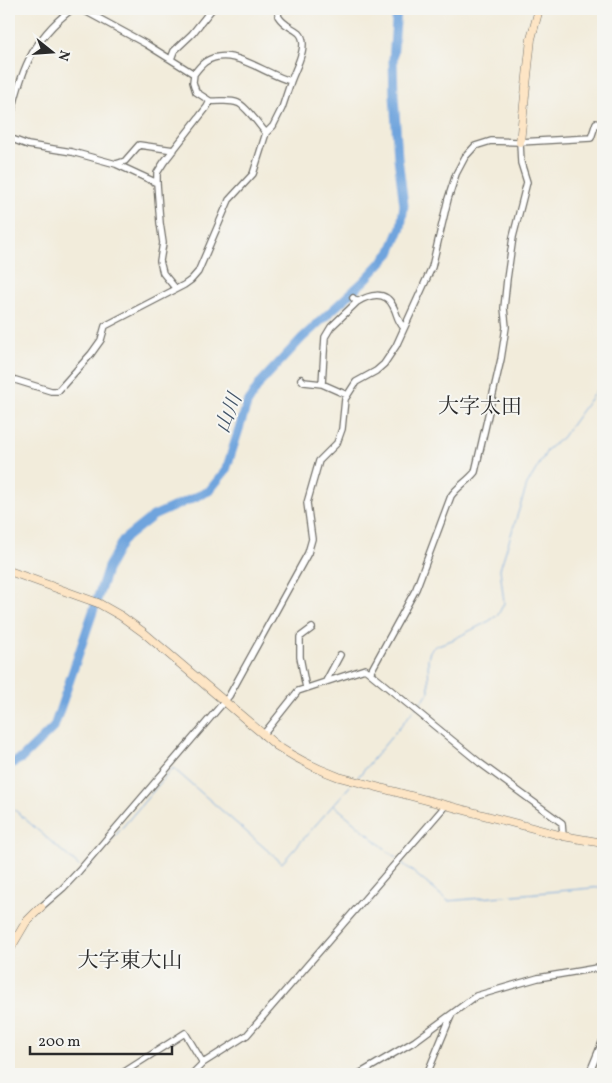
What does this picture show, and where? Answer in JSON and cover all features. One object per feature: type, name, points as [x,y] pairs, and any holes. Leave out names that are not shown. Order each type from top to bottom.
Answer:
[{"type":"street","points":[[9,124],[20,82],[31,54],[40,39],[56,21],[72,9]]},
{"type":"street","points":[[79,9],[171,59],[194,74]]},
{"type":"street","points":[[171,59],[174,52],[192,34],[212,9]]},
{"type":"street","points":[[9,378],[51,391],[58,391],[91,354],[101,340],[105,326],[190,282],[198,272],[229,200],[253,174],[266,133],[273,126],[282,108],[303,48],[303,40],[299,33],[283,24],[278,16],[279,9]]},
{"type":"street","points":[[370,673],[416,588],[451,496],[475,472],[501,359],[506,327],[504,308],[508,271],[513,237],[527,182],[521,163],[520,142],[531,39],[539,9]]},
{"type":"street","points":[[266,133],[240,103],[210,101],[196,92],[193,82],[194,74],[205,62],[214,58],[232,57],[248,62],[280,79],[291,81]]},
{"type":"street","points":[[176,290],[163,273],[160,261],[163,243],[157,173],[210,101]]},
{"type":"street","points":[[9,951],[26,922],[63,888],[225,702],[308,553],[312,539],[307,503],[319,461],[337,443],[342,429],[344,399],[346,395],[356,382],[384,364],[396,346],[432,268],[448,199],[456,174],[465,157],[475,146],[491,141],[520,142],[591,138],[596,123]]},
{"type":"street","points":[[9,136],[28,145],[72,152],[116,164],[157,183]]},
{"type":"street","points":[[116,164],[125,160],[140,145],[174,150]]},
{"type":"street","points":[[322,384],[325,337],[331,327],[355,300],[374,294],[385,297],[393,305],[398,321],[404,328]]},
{"type":"street","points":[[300,379],[304,382],[322,384],[346,395]]},
{"type":"street","points":[[9,571],[90,599],[104,606],[143,632],[262,735],[298,760],[338,777],[563,836],[603,843]]},
{"type":"street","points":[[306,688],[300,657],[300,636],[312,628]]},
{"type":"street","points":[[326,681],[340,655]]},
{"type":"street","points":[[262,735],[298,691],[365,669],[480,763],[562,823],[563,836]]},
{"type":"street","points":[[192,1074],[203,1063],[247,1035],[446,805]]},
{"type":"street","points":[[359,1074],[415,1041],[476,996],[538,978],[603,967]]},
{"type":"street","points":[[428,1074],[452,1015]]},
{"type":"street","points":[[120,1074],[185,1033],[203,1063]]},
{"type":"street","points":[[590,1074],[603,1040]]},
{"type":"waterway","name":"山川","points":[[9,765],[22,758],[54,727],[108,567],[123,540],[153,516],[209,491],[226,470],[247,404],[260,383],[302,338],[365,280],[390,253],[401,227],[404,205],[398,158],[394,95],[393,60],[397,9]]},
{"type":"waterway","points":[[416,708],[429,692],[428,659],[430,651],[435,646],[452,640],[498,615],[504,603],[500,569],[527,485],[548,449],[562,438],[603,381]]},
{"type":"waterway","points":[[358,777],[413,711]]},
{"type":"waterway","points":[[84,870],[173,768],[282,863],[350,786]]},
{"type":"waterway","points":[[9,805],[79,866]]},
{"type":"waterway","points":[[334,805],[396,858]]},
{"type":"waterway","points":[[401,862],[448,901],[603,887]]},
{"type":"district","name":"大字太田","points":[[480,406]]},
{"type":"district","name":"大字東大山","points":[[130,960]]}]
